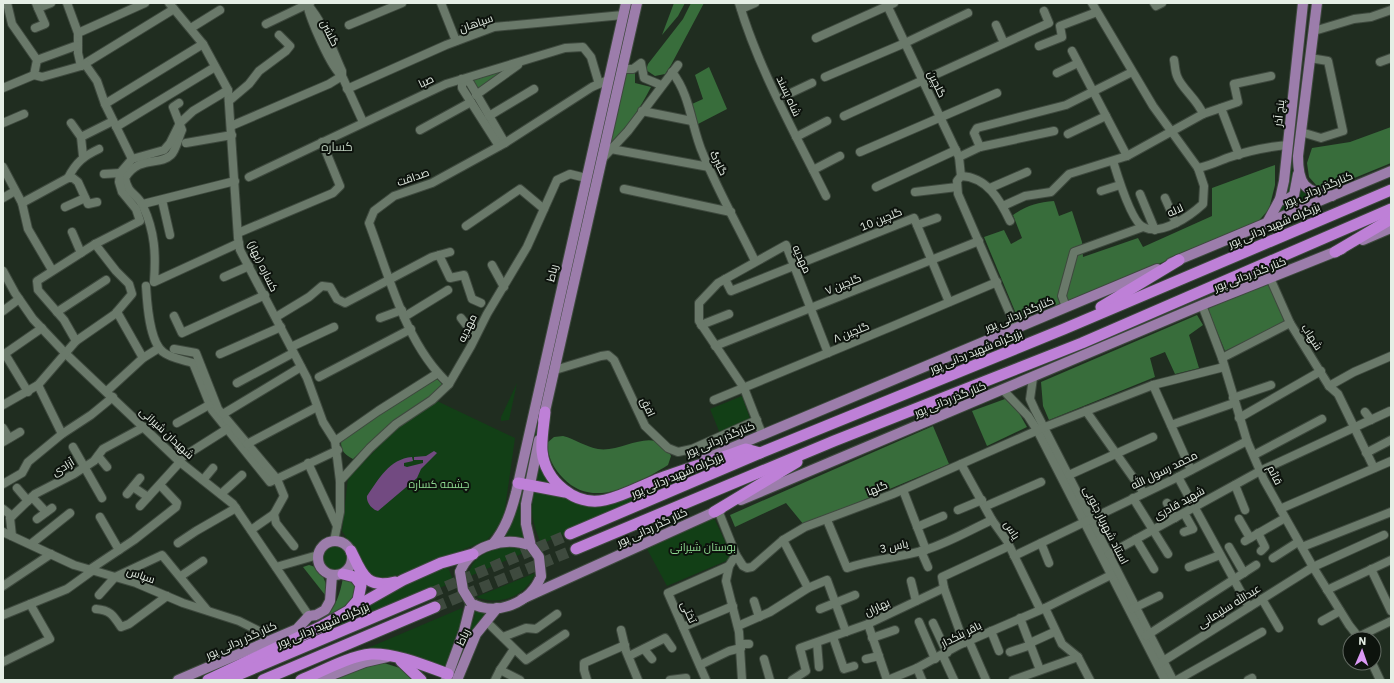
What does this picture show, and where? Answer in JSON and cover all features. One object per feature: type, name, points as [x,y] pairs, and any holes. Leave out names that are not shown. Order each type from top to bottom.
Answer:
[{"type":"highway","name":"بزرگراه شهید ردانی پور","points":[[570,534],[760,453],[1064,329],[1391,190]]},
{"type":"highway","points":[[576,549],[834,441],[1082,343],[1391,209]]},
{"type":"highway","points":[[1335,252],[1391,220]]},
{"type":"highway","points":[[1064,329],[1179,260]]},
{"type":"highway","points":[[545,412],[542,451],[546,466],[554,480],[565,492]]},
{"type":"highway","points":[[716,511],[834,441]]},
{"type":"highway","points":[[518,483],[530,484],[565,492],[574,497],[587,501],[603,501],[621,496],[656,480],[746,449],[760,453]]},
{"type":"highway","points":[[351,551],[360,570],[367,580],[375,584],[384,585],[403,580]]},
{"type":"highway","points":[[208,680],[344,614],[403,580],[440,563],[473,554]]},
{"type":"highway","points":[[337,574],[355,577],[361,585],[361,592],[358,600],[344,614]]},
{"type":"highway","name":"بزرگراه شهید ردانی پور","points":[[226,680],[431,593]]},
{"type":"highway","points":[[263,680],[435,607]]},
{"type":"highway","points":[[301,680],[357,657],[370,654],[394,657],[453,678]]},
{"type":"highway","points":[[394,657],[406,665],[420,680]]},
{"type":"main road","name":"رباط","points":[[493,544],[510,518],[626,3]]},
{"type":"main road","points":[[531,546],[513,542],[493,544],[473,554],[463,565],[460,572],[463,590],[471,603],[478,607],[498,608],[522,600],[533,590],[541,576],[539,557],[531,546],[526,524],[526,504],[545,412],[637,3]]},
{"type":"main road","name":"پنج آذر","points":[[1267,223],[1280,199],[1284,181],[1303,3]]},
{"type":"main road","points":[[1280,199],[1286,200],[1294,195],[1298,174],[1301,132],[1317,3]]},
{"type":"main road","name":"کنارگذر ردانی پور","points":[[656,480],[762,434],[1391,171]]},
{"type":"main road","points":[[1298,174],[1304,185],[1314,194],[1334,196]]},
{"type":"main road","name":"کنار گذر ردانی پور","points":[[522,600],[716,511],[1202,305],[1391,228]]},
{"type":"main road","points":[[562,283],[574,286]]},
{"type":"main road","points":[[308,616],[316,615],[325,610],[330,600],[337,574],[350,566],[352,561],[351,551],[344,544],[334,541],[325,544],[318,555],[320,568],[337,574]]},
{"type":"main road","name":"رباط","points":[[453,678],[471,603]]},
{"type":"main road","name":"رباط","points":[[453,678],[476,634],[498,608]]},
{"type":"main road","name":"کنار گذر ردانی پور","points":[[178,680],[268,643],[297,629],[308,616]]},
{"type":"main road","points":[[319,680],[365,662],[394,657]]},
{"type":"street","points":[[7,3],[12,24],[37,60],[38,76]]},
{"type":"street","points":[[35,28],[45,24],[37,6],[51,3]]},
{"type":"street","points":[[67,3],[78,33],[78,45],[83,65],[97,81],[105,104],[132,160]]},
{"type":"street","points":[[78,33],[146,3]]},
{"type":"street","points":[[350,25],[402,3]]},
{"type":"street","name":"سپاهان","points":[[441,3],[456,41]]},
{"type":"street","points":[[740,6],[755,3]]},
{"type":"street","points":[[1092,3],[1153,106],[1172,130]]},
{"type":"street","points":[[1154,3],[1156,6],[1162,3]]},
{"type":"street","points":[[266,24],[309,4]]},
{"type":"street","name":"گلشن","points":[[309,4],[310,16],[338,73],[342,76],[363,122]]},
{"type":"street","points":[[816,38],[889,4]]},
{"type":"street","name":"گلچین","points":[[889,4],[905,43],[958,153],[962,176]]},
{"type":"street","points":[[3,88],[38,76],[83,65],[172,6]]},
{"type":"street","name":"کساره (بهار)","points":[[172,6],[203,44],[228,90],[239,243],[249,266],[307,378],[323,422],[335,441],[338,450],[340,481],[338,527],[334,541]]},
{"type":"street","name":"شاه پسند","points":[[740,6],[748,32],[778,99],[826,196]]},
{"type":"street","points":[[191,28],[220,10]]},
{"type":"street","points":[[1314,31],[1354,19],[1371,17],[1391,10]]},
{"type":"street","points":[[844,116],[1049,23],[1044,11]]},
{"type":"street","points":[[1039,46],[1062,37],[1060,26],[1097,12]]},
{"type":"street","points":[[825,77],[905,43],[968,13]]},
{"type":"street","name":"سپاهان","points":[[348,89],[456,41],[494,26],[623,15]]},
{"type":"street","points":[[996,25],[1004,43]]},
{"type":"street","points":[[229,101],[249,84],[259,71],[286,51],[290,46],[279,35]]},
{"type":"street","points":[[105,104],[203,44]]},
{"type":"street","points":[[37,60],[78,45]]},
{"type":"street","name":"صبا","points":[[249,177],[446,84],[565,48],[583,47],[591,57],[599,84]]},
{"type":"street","points":[[1072,51],[1127,156]]},
{"type":"street","points":[[1301,132],[1321,138],[1343,131],[1328,61],[1310,58]]},
{"type":"street","points":[[1380,62],[1391,58]]},
{"type":"street","points":[[476,95],[524,60]]},
{"type":"street","points":[[1174,60],[1177,76],[1181,84],[1196,100],[1203,114]]},
{"type":"street","points":[[623,69],[633,69],[641,63],[644,78],[662,85]]},
{"type":"street","points":[[1057,73],[1078,63]]},
{"type":"street","points":[[603,158],[678,65]]},
{"type":"street","points":[[81,137],[115,124],[215,67]]},
{"type":"street","name":"گلبرگ","points":[[672,72],[679,81],[687,100],[694,132],[709,167],[755,261]]},
{"type":"street","points":[[980,147],[974,133],[977,128],[1066,105],[1132,72]]},
{"type":"street","points":[[186,143],[231,131],[329,84],[342,76]]},
{"type":"street","points":[[1003,206],[1025,196],[1051,192],[1069,174],[1127,156],[1203,114],[1238,102],[1234,84],[1271,76]]},
{"type":"street","points":[[462,79],[470,84],[489,116],[502,144]]},
{"type":"street","points":[[462,79],[462,88],[502,144]]},
{"type":"street","name":"صداقت","points":[[449,384],[425,356],[403,313],[369,223],[374,211],[394,196],[432,183],[502,144],[599,84],[608,80]]},
{"type":"street","points":[[778,99],[812,83]]},
{"type":"street","points":[[489,116],[534,89]]},
{"type":"street","points":[[76,341],[64,320],[38,290],[37,281],[52,270],[95,244],[140,222],[136,209],[122,192],[118,182],[120,173],[132,160],[164,150],[170,143],[180,123],[193,111],[228,90]]},
{"type":"street","points":[[860,152],[996,93]]},
{"type":"street","points":[[420,130],[471,102]]},
{"type":"street","points":[[179,103],[173,107],[182,130],[173,155],[168,158],[146,162],[136,167],[125,178],[127,188],[143,204],[153,235],[156,254],[154,282],[239,243]]},
{"type":"street","points":[[1221,108],[1239,155]]},
{"type":"street","points":[[642,111],[692,121]]},
{"type":"street","points":[[3,123],[24,114]]},
{"type":"street","points":[[1068,134],[1106,116]]},
{"type":"street","points":[[796,137],[827,121]]},
{"type":"street","points":[[71,123],[81,137],[83,156]]},
{"type":"street","name":"لاله","points":[[1155,230],[1176,223],[1191,215],[1203,204],[1204,186],[1198,168],[1172,130]]},
{"type":"street","points":[[876,187],[958,153],[1054,131]]},
{"type":"street","points":[[238,233],[333,193],[340,186],[322,142]]},
{"type":"street","points":[[1198,168],[1209,166],[1263,147],[1287,145]]},
{"type":"street","points":[[68,178],[74,165],[83,156],[99,149]]},
{"type":"street","points":[[611,149],[709,167]]},
{"type":"street","points":[[813,170],[840,156]]},
{"type":"street","points":[[1113,161],[1120,184],[1136,220],[1143,227],[1155,230]]},
{"type":"street","points":[[3,167],[22,203],[28,228],[52,270]]},
{"type":"street","points":[[990,188],[1027,172]]},
{"type":"street","points":[[104,174],[120,173]]},
{"type":"street","name":"مهدیه","points":[[340,481],[370,448],[396,424],[432,400],[449,384],[475,336],[527,248],[557,180],[570,174],[586,178]]},
{"type":"street","points":[[1010,221],[1003,206],[990,188],[977,179],[962,176],[957,181],[957,187],[1016,328]]},
{"type":"street","points":[[22,203],[68,178],[73,178],[78,182],[88,204],[97,202]]},
{"type":"street","points":[[143,204],[234,182]]},
{"type":"street","points":[[1101,191],[1120,184]]},
{"type":"street","points":[[915,192],[957,187]]},
{"type":"street","points":[[466,226],[520,189],[544,209]]},
{"type":"street","points":[[624,189],[731,212]]},
{"type":"street","points":[[3,198],[15,191]]},
{"type":"street","points":[[1140,194],[1155,230]]},
{"type":"street","points":[[65,207],[85,198]]},
{"type":"street","points":[[1165,198],[1176,223]]},
{"type":"street","points":[[162,200],[170,235]]},
{"type":"street","name":"گلچین 10","points":[[794,266],[914,218],[949,302]]},
{"type":"street","points":[[917,225],[937,218]]},
{"type":"street","points":[[1066,307],[1062,296],[1074,252],[1143,227]]},
{"type":"street","points":[[72,232],[81,253]]},
{"type":"street","name":"گلچین ۷","points":[[715,346],[980,241]]},
{"type":"street","points":[[3,405],[38,385],[76,341],[117,312],[132,294],[131,288],[124,277],[116,271],[95,244]]},
{"type":"street","name":"مهدیه","points":[[762,434],[744,388],[698,321],[699,303],[718,283],[786,245],[828,353]]},
{"type":"street","points":[[276,317],[309,297],[322,286],[330,287],[337,299],[345,303],[439,255],[450,252]]},
{"type":"street","points":[[439,255],[450,278],[464,275],[472,299],[481,303]]},
{"type":"street","points":[[492,265],[504,287]]},
{"type":"street","points":[[224,277],[249,266]]},
{"type":"street","points":[[725,279],[731,291],[794,266]]},
{"type":"street","name":"شهیدان شیرانی","points":[[3,271],[19,299],[33,319],[66,354],[110,394],[179,461],[221,494],[236,508],[308,616]]},
{"type":"street","points":[[1270,278],[1290,324]]},
{"type":"street","points":[[57,312],[106,280]]},
{"type":"street","name":"گلچین ۸","points":[[714,400],[996,282]]},
{"type":"street","points":[[146,286],[154,337],[159,348],[163,353],[192,363],[209,404],[227,429],[273,481]]},
{"type":"street","points":[[380,318],[403,313],[448,290]]},
{"type":"street","points":[[174,316],[182,333],[265,295]]},
{"type":"street","points":[[3,311],[19,299]]},
{"type":"street","name":"قائم","points":[[1202,305],[1222,358],[1247,441],[1260,471],[1313,567],[1354,631]]},
{"type":"street","points":[[117,312],[143,358]]},
{"type":"street","points":[[701,325],[729,314]]},
{"type":"street","points":[[461,318],[475,336]]},
{"type":"street","name":"شهاب","points":[[1222,358],[1290,324],[1321,371],[1329,386],[1338,394],[1374,468]]},
{"type":"street","points":[[220,354],[281,327]]},
{"type":"street","points":[[237,383],[334,327]]},
{"type":"street","points":[[28,392],[4,355],[42,328]]},
{"type":"street","points":[[319,377],[410,329]]},
{"type":"street","points":[[3,484],[22,473],[28,462],[62,434],[91,415],[143,358],[159,348]]},
{"type":"street","points":[[174,348],[196,353],[212,396],[223,414],[247,444],[284,496],[274,514],[251,530]]},
{"type":"street","name":"افق","points":[[555,370],[608,355],[614,360],[645,426],[668,448],[678,452],[692,449],[757,420]]},
{"type":"street","points":[[1329,386],[1354,372],[1390,359]]},
{"type":"street","points":[[223,414],[301,367]]},
{"type":"street","name":"گلها","points":[[736,555],[743,566],[747,568],[752,567],[783,540],[805,527],[827,520],[903,490],[1041,428],[1153,385],[1224,367]]},
{"type":"street","points":[[1239,418],[1321,371]]},
{"type":"street","points":[[335,441],[378,411],[438,373]]},
{"type":"street","name":"استاد شهریار جنوبی","points":[[1032,378],[1030,399],[1041,428],[1088,520],[1109,554],[1133,609],[1160,662],[1173,680]]},
{"type":"street","points":[[38,385],[62,434]]},
{"type":"street","points":[[1153,385],[1191,470]]},
{"type":"street","points":[[1171,425],[1271,385]]},
{"type":"street","name":"استاد شهریار جنوبی","points":[[1003,390],[1041,428],[1069,475],[1112,575],[1133,609]]},
{"type":"street","points":[[178,423],[209,404]]},
{"type":"street","points":[[247,444],[317,407]]},
{"type":"street","points":[[1086,411],[1144,493]]},
{"type":"street","name":"شهید قادری","points":[[1109,554],[1260,471],[1390,411]]},
{"type":"street","points":[[1365,412],[1371,420]]},
{"type":"street","points":[[1254,455],[1322,419]]},
{"type":"street","name":"آزادی","points":[[12,516],[42,489],[61,482],[85,467],[98,456],[103,449],[144,427]]},
{"type":"street","points":[[3,428],[6,440],[20,432]]},
{"type":"street","points":[[140,506],[160,485],[179,461],[227,429]]},
{"type":"street","points":[[1069,475],[1154,437]]},
{"type":"street","points":[[1366,453],[1391,440]]},
{"type":"street","name":"محمد رسول الله","points":[[1014,556],[1178,477],[1247,441]]},
{"type":"street","points":[[73,447],[102,498]]},
{"type":"street","points":[[273,481],[338,450]]},
{"type":"street","points":[[98,456],[107,467]]},
{"type":"street","points":[[1280,509],[1391,461]]},
{"type":"street","points":[[308,463],[338,527]]},
{"type":"street","name":"یاس","points":[[961,464],[984,503],[992,520],[1009,546],[1062,644],[1078,657]]},
{"type":"street","points":[[203,480],[213,468]]},
{"type":"street","points":[[221,494],[242,475]]},
{"type":"street","points":[[1178,477],[1248,607]]},
{"type":"street","points":[[127,494],[140,478]]},
{"type":"street","points":[[958,510],[984,503],[1041,482]]},
{"type":"street","points":[[3,615],[67,589],[90,570],[176,507],[176,503],[160,485]]},
{"type":"street","points":[[1235,485],[1246,510]]},
{"type":"street","points":[[133,487],[148,497]]},
{"type":"street","points":[[17,488],[30,499],[49,510],[37,519]]},
{"type":"street","points":[[903,490],[917,527],[928,567]]},
{"type":"street","points":[[1133,498],[1146,512],[1153,530],[1168,554]]},
{"type":"street","points":[[1167,503],[1175,518]]},
{"type":"street","points":[[178,543],[236,508]]},
{"type":"street","points":[[3,509],[12,516],[10,518],[12,536]]},
{"type":"street","points":[[716,511],[736,555],[729,566],[726,581],[743,645],[742,680]]},
{"type":"street","points":[[1273,558],[1300,544],[1391,512]]},
{"type":"street","points":[[31,544],[70,513]]},
{"type":"street","points":[[1184,513],[1193,528],[1184,532]]},
{"type":"street","points":[[274,514],[276,523],[294,546]]},
{"type":"street","points":[[100,516],[119,550]]},
{"type":"street","points":[[917,527],[943,516]]},
{"type":"street","points":[[1239,519],[1248,539],[1285,518]]},
{"type":"street","name":"یاس 3","points":[[827,520],[847,568],[863,562],[899,557],[923,550],[992,520]]},
{"type":"street","name":"سپاس","points":[[3,532],[90,570],[136,583],[167,596],[239,621],[257,630],[268,643]]},
{"type":"street","points":[[1258,533],[1266,547],[1261,551]]},
{"type":"street","name":"عبدالله سلیمانی","points":[[1160,662],[1313,567],[1384,535]]},
{"type":"street","points":[[1136,539],[1154,569]]},
{"type":"street","points":[[783,540],[808,588]]},
{"type":"street","points":[[1041,543],[1049,563]]},
{"type":"street","points":[[986,680],[967,642],[944,588],[942,577],[1009,546]]},
{"type":"street","points":[[1229,547],[1244,573]]},
{"type":"street","points":[[3,586],[51,554]]},
{"type":"street","points":[[1189,567],[1220,554]]},
{"type":"street","points":[[99,595],[115,578],[162,555],[181,576],[206,610]]},
{"type":"street","points":[[276,568],[318,555]]},
{"type":"street","points":[[1327,590],[1371,568],[1391,560]]},
{"type":"street","points":[[181,576],[202,561]]},
{"type":"street","points":[[1146,635],[1256,565]]},
{"type":"street","name":"تختی","points":[[706,680],[668,593],[729,566]]},
{"type":"street","points":[[1371,568],[1391,611]]},
{"type":"street","name":"باقر بنکدار","points":[[888,680],[917,668],[967,642],[1042,609],[1112,575]]},
{"type":"street","points":[[738,626],[770,612],[808,588],[827,580],[846,632]]},
{"type":"street","points":[[911,581],[916,601]]},
{"type":"street","name":"بهاران","points":[[792,680],[806,671],[800,648],[868,624],[944,588]]},
{"type":"street","points":[[820,609],[855,595]]},
{"type":"street","points":[[96,610],[106,610],[112,614],[121,627],[129,624],[167,596]]},
{"type":"street","points":[[1133,609],[1159,596]]},
{"type":"street","points":[[1262,599],[1279,628]]},
{"type":"street","points":[[754,601],[759,617]]},
{"type":"street","points":[[3,662],[50,639],[30,604]]},
{"type":"street","points":[[683,627],[733,606]]},
{"type":"street","points":[[1322,621],[1340,611]]},
{"type":"street","points":[[503,637],[526,628],[536,629],[557,614]]},
{"type":"street","points":[[1020,618],[1040,670]]},
{"type":"street","points":[[1372,631],[1391,621]]},
{"type":"street","points":[[919,622],[942,656],[954,680]]},
{"type":"street","points":[[933,623],[942,656]]},
{"type":"street","points":[[868,624],[888,680]]},
{"type":"street","points":[[491,626],[526,660],[565,634]]},
{"type":"street","points":[[621,630],[628,656],[638,680]]},
{"type":"street","points":[[872,638],[895,630]]},
{"type":"street","points":[[991,631],[999,651]]},
{"type":"street","points":[[1177,680],[1262,632]]},
{"type":"street","points":[[1010,652],[1052,633]]},
{"type":"street","points":[[833,637],[844,669],[854,666]]},
{"type":"street","points":[[628,656],[665,638],[672,648]]},
{"type":"street","points":[[817,643],[819,667]]},
{"type":"street","points":[[587,680],[584,670],[584,663],[625,645]]},
{"type":"street","points":[[700,665],[743,645]]},
{"type":"street","points":[[495,680],[514,649]]},
{"type":"street","points":[[644,649],[652,660]]},
{"type":"street","points":[[866,659],[879,656]]},
{"type":"street","points":[[1013,680],[1078,657],[1090,680]]},
{"type":"street","points":[[764,659],[770,680]]},
{"type":"street","name":"استاد شهریار جنوبی","points":[[1160,662],[1165,680]]},
{"type":"street","points":[[917,668],[922,680]]},
{"type":"street","points":[[500,670],[520,680]]},
{"type":"street","points":[[674,680],[686,678]]},
{"type":"green space","points":[[674,3],[685,3],[678,16],[662,35]]},
{"type":"green space","points":[[691,3],[704,3],[665,74],[655,76],[646,70],[648,64],[683,19]]},
{"type":"green space","points":[[515,66],[477,91],[471,80]]},
{"type":"green space","points":[[709,67],[727,109],[698,124],[692,104],[703,99],[695,75]]},
{"type":"green space","points":[[635,71],[635,83],[651,87],[633,117],[610,144],[626,72]]},
{"type":"green space","points":[[1391,127],[1391,163],[1330,188],[1317,186],[1309,177],[1307,163],[1312,148],[1350,142]]},
{"type":"green space","points":[[1292,153],[1292,178],[1296,186],[1302,192],[1315,197],[1275,216],[1290,155]]},
{"type":"green space","points":[[1275,165],[1275,185],[1269,209],[1256,224],[1019,321],[984,237],[1004,230],[1011,244],[1022,238],[1013,215],[1032,205],[1054,201],[1059,216],[1072,211],[1082,242],[1083,257],[1138,238],[1143,247],[1212,216],[1212,188]]},
{"type":"green space","points":[[1270,282],[1289,320],[1225,351],[1207,307]]},
{"type":"green space","points":[[560,311],[563,311],[527,478],[522,478]]},
{"type":"green space","points":[[1197,315],[1203,325],[1189,335],[1199,368],[1175,374],[1165,352],[1150,358],[1155,377],[1049,420],[1043,406],[1041,382]]},
{"type":"green space","points":[[437,379],[443,385],[437,391],[422,403],[396,419],[353,459],[344,452],[341,441],[357,429]]},
{"type":"green space","points":[[517,383],[509,420],[501,421],[501,417]]},
{"type":"green space","points":[[742,396],[752,424],[721,436],[710,409]]},
{"type":"green space","points":[[1005,399],[1019,413],[1027,427],[987,446],[972,411]]},
{"type":"green space","name":"چشمه کساره","points":[[437,401],[515,438],[504,516],[487,540],[405,573],[383,579],[368,573],[342,531],[348,478],[397,428]]},
{"type":"green space","points":[[933,426],[949,464],[804,525],[786,503],[735,527],[730,515]]},
{"type":"green space","points":[[563,436],[589,447],[598,449],[608,449],[648,440],[657,442],[664,446],[671,456],[668,465],[643,480],[615,491],[601,493],[588,492],[575,487],[563,478],[556,470],[552,462],[547,443],[554,437]]},
{"type":"green space","points":[[542,459],[559,487],[535,481]]},
{"type":"green space","points":[[717,463],[718,469],[541,544],[532,512],[535,490],[570,498],[615,503]]},
{"type":"green space","points":[[520,488],[524,489],[521,519],[528,542],[518,537],[504,539],[514,518]]},
{"type":"green space","name":"بوستان شیرانی","points":[[714,518],[733,558],[667,586],[647,549]]},
{"type":"green space","points":[[335,545],[344,549],[348,558],[344,567],[335,571],[326,567],[322,558],[326,549]]},
{"type":"green space","points":[[508,546],[525,548],[528,551],[468,577],[473,564],[482,555]]},
{"type":"green space","points":[[309,565],[318,570],[324,579],[329,600],[303,567]]},
{"type":"green space","points":[[447,565],[454,582],[225,677],[318,634],[393,591]]},
{"type":"green space","points":[[535,573],[525,588],[518,594],[511,597],[502,600],[485,600],[476,597]]},
{"type":"green space","points":[[343,578],[356,579],[357,592],[347,608],[324,619],[332,610],[337,600]]},
{"type":"green space","points":[[462,608],[459,632],[446,669],[389,651],[349,656]]},
{"type":"green space","points":[[473,611],[485,613],[476,626],[460,668],[457,665],[475,616]]},
{"type":"green space","points":[[384,663],[403,669],[417,680],[327,680],[366,666]]},
{"type":"shaded area","points":[[434,451],[437,453],[421,469],[417,478],[378,511],[368,503],[367,496],[380,477],[391,466],[404,459],[412,457],[413,461],[404,463],[404,466],[407,467],[423,463],[423,460],[414,460],[414,457],[426,456]]},
{"type":"tunnel","points":[[431,593],[570,534]]},
{"type":"tunnel","points":[[435,607],[576,549]]},
{"type":"district","name":"کساره","points":[[337,147]]}]
